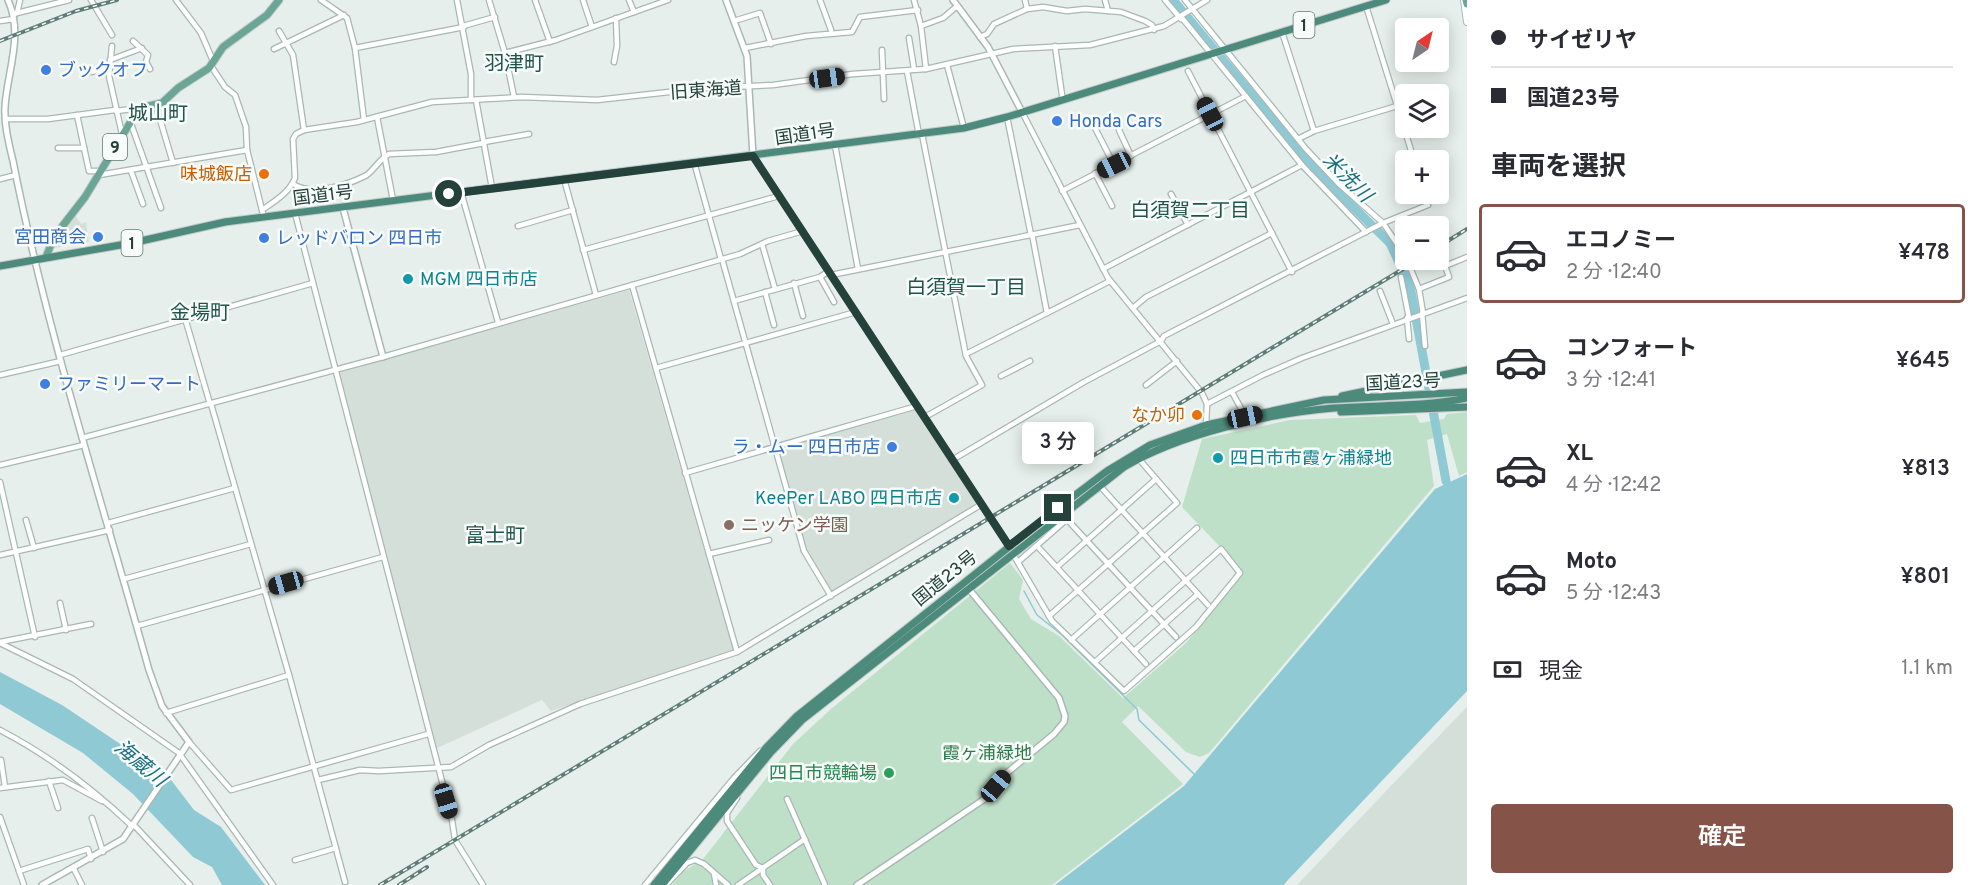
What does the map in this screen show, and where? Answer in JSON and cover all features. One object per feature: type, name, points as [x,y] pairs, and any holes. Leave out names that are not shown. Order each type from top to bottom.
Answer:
[{"type":"highway","name":"国道1号","points":[[0,266],[263,213],[296,213],[343,208],[964,128],[1007,117],[1386,0]]},
{"type":"highway","name":"国道23号","points":[[654,885],[782,731],[1121,462],[1150,446],[1245,417],[1467,370]]},
{"type":"highway","name":"国道23号","points":[[1440,402],[1467,392]]},
{"type":"highway","name":"国道23号","points":[[664,885],[757,769],[802,720],[968,588],[1011,550],[1065,516],[1099,485],[1138,458],[1206,430],[1290,414],[1467,398]]},
{"type":"highway","name":"国道23号","points":[[1324,400],[1419,403]]},
{"type":"highway","points":[[1440,402],[1467,407]]},
{"type":"main road","points":[[140,108],[156,105],[212,63],[223,47],[267,15],[279,0]]},
{"type":"main road","points":[[1466,1],[1467,22]]},
{"type":"main road","name":"9","points":[[46,257],[54,237],[100,173],[140,108]]},
{"type":"street","points":[[8,0],[14,15]]},
{"type":"street","points":[[20,0],[14,15],[13,58],[5,119],[16,175],[34,258],[83,442],[149,670],[165,713],[231,790],[428,734]]},
{"type":"street","points":[[0,21],[69,0]]},
{"type":"street","points":[[91,0],[112,35]]},
{"type":"street","points":[[176,0],[198,27],[212,63],[225,87],[236,95],[246,127],[247,150],[263,213],[282,196],[295,178],[293,139],[296,134],[304,130],[293,55],[279,31]]},
{"type":"street","points":[[323,2],[330,0]]},
{"type":"street","points":[[457,0],[464,26],[474,100],[492,188]]},
{"type":"street","points":[[489,0],[505,53],[514,97]]},
{"type":"street","points":[[535,0],[550,42]]},
{"type":"street","points":[[583,0],[592,27]]},
{"type":"street","points":[[629,0],[634,12]]},
{"type":"street","points":[[505,53],[550,42],[668,0]]},
{"type":"street","points":[[726,0],[745,48],[753,156],[982,504],[1048,616],[1071,640],[1125,691],[1196,627],[1240,573],[1221,549],[1095,662]]},
{"type":"street","points":[[820,0],[831,30]]},
{"type":"street","points":[[914,0],[921,26],[926,69]]},
{"type":"street","points":[[953,0],[992,53],[1110,281],[1201,391],[1207,404],[1206,430]]},
{"type":"street","points":[[1025,0],[1027,9]]},
{"type":"street","points":[[1083,0],[1085,9]]},
{"type":"street","points":[[1105,0],[1108,10]]},
{"type":"street","points":[[1165,0],[1302,165],[1367,231]]},
{"type":"street","points":[[1185,0],[1223,50],[1298,139],[1333,179],[1382,224],[1395,242]]},
{"type":"street","name":"旧東海道","points":[[304,130],[364,120],[432,102],[514,97],[597,100],[705,87],[748,87],[926,69],[992,53],[1055,46],[1090,45],[1154,30],[1182,18],[1207,0]]},
{"type":"street","points":[[323,2],[344,15],[355,48],[364,120]]},
{"type":"street","points":[[1367,4],[1395,102]]},
{"type":"street","points":[[921,26],[943,18],[956,7]]},
{"type":"street","points":[[980,37],[987,34],[988,29],[994,24],[1027,9],[1048,7],[1067,11],[1085,9],[1126,13],[1152,25],[1154,30]]},
{"type":"street","points":[[745,48],[852,32],[860,17],[918,10]]},
{"type":"street","points":[[734,21],[760,13],[771,44]]},
{"type":"street","points":[[274,49],[344,15]]},
{"type":"street","points":[[355,48],[464,26],[495,17]]},
{"type":"street","points":[[614,62],[616,18]]},
{"type":"street","points":[[1282,32],[1314,131]]},
{"type":"street","points":[[909,38],[914,69]]},
{"type":"street","points":[[133,41],[148,55],[146,62],[150,69]]},
{"type":"street","points":[[111,46],[108,69],[122,134]]},
{"type":"street","points":[[1055,46],[1062,95]]},
{"type":"street","points":[[110,60],[142,48]]},
{"type":"street","points":[[882,50],[884,99]]},
{"type":"street","points":[[947,65],[964,128]]},
{"type":"street","points":[[96,80],[93,72],[108,69]]},
{"type":"street","points":[[907,70],[966,354],[982,385],[925,417]]},
{"type":"street","points":[[1188,71],[1292,272]]},
{"type":"street","points":[[1062,191],[1244,97]]},
{"type":"street","points":[[156,105],[173,163]]},
{"type":"street","points":[[1298,139],[1314,131],[1395,106]]},
{"type":"street","points":[[5,119],[77,115],[140,108]]},
{"type":"street","points":[[77,115],[89,171],[100,173],[131,171],[247,150]]},
{"type":"street","points":[[376,117],[393,200]]},
{"type":"street","points":[[1007,117],[1047,313]]},
{"type":"street","points":[[130,121],[161,208]]},
{"type":"street","points":[[1094,126],[1114,165]]},
{"type":"street","points":[[1119,130],[1131,156]]},
{"type":"street","points":[[292,184],[306,190],[329,187],[367,176],[385,156],[402,151],[436,152],[529,134]]},
{"type":"street","points":[[835,145],[858,269]]},
{"type":"street","points":[[58,148],[84,148]]},
{"type":"street","points":[[694,162],[804,551],[831,596]]},
{"type":"street","points":[[1103,269],[1251,194],[1302,165]]},
{"type":"street","points":[[131,171],[142,204]]},
{"type":"street","points":[[1095,174],[1112,206]]},
{"type":"street","points":[[0,179],[16,175]]},
{"type":"street","points":[[564,179],[596,295]]},
{"type":"street","points":[[461,192],[498,322]]},
{"type":"street","points":[[1171,194],[1188,225]]},
{"type":"street","points":[[583,250],[780,196]]},
{"type":"street","points":[[952,459],[1084,382],[1161,341],[1164,336],[1292,272],[1367,231],[1428,204]]},
{"type":"street","points":[[343,208],[383,357]]},
{"type":"street","points":[[518,226],[573,210]]},
{"type":"street","points":[[296,213],[453,835],[483,885]]},
{"type":"street","points":[[734,301],[830,273],[1080,225]]},
{"type":"street","points":[[0,465],[722,259],[803,231]]},
{"type":"street","points":[[1133,308],[1146,297],[1272,234]]},
{"type":"street","points":[[762,244],[775,289]]},
{"type":"street","points":[[1419,289],[1449,277],[1445,266],[1467,257]]},
{"type":"street","points":[[1411,270],[1419,289],[1425,346]]},
{"type":"street","points":[[820,277],[834,302]]},
{"type":"street","points":[[1401,278],[1409,339]]},
{"type":"street","points":[[966,354],[1110,281]]},
{"type":"street","points":[[0,375],[185,318],[313,283]]},
{"type":"street","points":[[794,283],[803,316]]},
{"type":"street","points":[[632,285],[737,652]]},
{"type":"street","points":[[1380,291],[1393,324]]},
{"type":"street","points":[[765,292],[774,325]]},
{"type":"street","points":[[1207,404],[1263,375],[1408,318],[1467,298]]},
{"type":"street","points":[[656,368],[856,312]]},
{"type":"street","points":[[185,318],[265,589],[345,882]]},
{"type":"street","points":[[1001,376],[1030,361]]},
{"type":"street","points":[[1146,386],[1177,361]]},
{"type":"street","points":[[1232,392],[1245,417]]},
{"type":"street","points":[[685,473],[917,406]]},
{"type":"street","points":[[1048,616],[1177,503],[1138,458]]},
{"type":"street","points":[[1057,567],[1156,479]]},
{"type":"street","points":[[0,482],[35,637]]},
{"type":"street","points":[[1099,485],[1208,605]]},
{"type":"street","points":[[108,523],[235,488]]},
{"type":"street","points":[[318,780],[360,770],[451,767],[489,745],[580,704],[737,652],[982,504]]},
{"type":"street","points":[[1018,562],[1038,547],[1065,516],[1176,637]]},
{"type":"street","points":[[26,520],[34,548]]},
{"type":"street","points":[[1071,640],[1197,528]]},
{"type":"street","points":[[0,555],[110,530]]},
{"type":"street","points":[[709,554],[769,540]]},
{"type":"street","points":[[124,579],[251,544]]},
{"type":"street","points":[[1038,547],[1146,664]]},
{"type":"street","points":[[137,626],[383,557]]},
{"type":"street","points":[[857,885],[982,800],[1008,772],[1054,734],[1064,722],[1065,710],[1059,698],[968,588]]},
{"type":"street","points":[[1134,651],[1198,594]]},
{"type":"street","points":[[60,603],[66,630]]},
{"type":"street","points":[[0,643],[91,624]]},
{"type":"street","points":[[0,643],[73,679],[179,754],[273,885]]},
{"type":"street","points":[[165,713],[178,706],[289,675]]},
{"type":"street","points":[[0,730],[50,759],[133,824],[190,885]]},
{"type":"street","points":[[645,885],[747,763],[782,731]]},
{"type":"street","points":[[42,885],[123,839],[189,742]]},
{"type":"street","points":[[1,760],[3,788],[66,780],[107,803]]},
{"type":"street","points":[[757,769],[729,810],[726,819],[756,865],[763,868]]},
{"type":"street","points":[[49,781],[58,808]]},
{"type":"street","points":[[787,799],[825,885]]},
{"type":"street","points":[[0,817],[24,885]]},
{"type":"street","points":[[92,818],[103,852]]},
{"type":"street","points":[[738,885],[805,839]]},
{"type":"street","points":[[295,860],[336,848]]},
{"type":"street","points":[[20,871],[88,849],[91,859]]},
{"type":"street","points":[[65,856],[82,885]]},
{"type":"street","points":[[664,885],[692,860],[701,861],[728,885]]},
{"type":"street","points":[[763,868],[763,876],[770,885]]},
{"type":"street","points":[[714,872],[716,885]]},
{"type":"shaded area","points":[[75,215],[81,224],[86,222],[89,242],[54,248],[58,238]]},
{"type":"shaded area","points":[[629,290],[733,650],[551,711],[542,700],[435,749],[339,372]]},
{"type":"shaded area","points":[[915,410],[978,505],[830,593],[805,550],[778,449]]},
{"type":"shaded area","points":[[1467,707],[1467,885],[1297,885],[1386,791]]},
{"type":"green space","name":"霞ヶ浦緑地","points":[[1467,412],[1467,472],[1459,476],[1447,434],[1427,440],[1434,486],[1209,753],[1200,757],[1186,752],[1138,706],[1122,722],[1183,784],[1052,885],[672,885],[683,872],[703,859],[793,744],[831,709],[1010,563],[1023,580],[1019,599],[1031,619],[1059,636],[1123,698],[1186,643],[1241,575],[1225,552],[1182,507],[1202,439],[1290,420],[1416,415],[1420,423],[1444,419],[1447,414]]},
{"type":"water","points":[[1467,474],[1467,691],[1284,885],[1055,885],[1184,786],[1435,489]]},
{"type":"water","name":"海蔵川","points":[[0,672],[62,705],[168,776],[194,810],[221,827],[265,885],[222,885],[212,867],[193,857],[133,794],[83,753],[0,704]]},
{"type":"waterway","name":"米洗川","points":[[1173,0],[1314,169],[1390,243],[1410,286],[1446,481]]},
{"type":"waterway","points":[[1024,591],[1037,615],[1061,634],[1137,709],[1139,720],[1194,774]]},
{"type":"railway","points":[[0,41],[76,11],[117,0]]},
{"type":"railway","points":[[1449,240],[1467,229]]},
{"type":"railway","points":[[380,885],[1401,270]]},
{"type":"railway","points":[[399,885],[427,867]]},
{"type":"place","name":"ブックオフ","points":[[46,70]]},
{"type":"place","name":"Honda Cars","points":[[1057,121]]},
{"type":"place","name":"味城飯店","points":[[264,174]]},
{"type":"place","name":"宮田商会","points":[[98,237]]},
{"type":"place","name":"レッドバロン 四日市","points":[[264,238]]},
{"type":"place","name":"MGM 四日市店","points":[[408,279]]},
{"type":"place","name":"ファミリーマート","points":[[45,384]]},
{"type":"place","name":"なか卯","points":[[1197,415]]},
{"type":"place","name":"ラ・ムー 四日市店","points":[[892,447]]},
{"type":"place","name":"四日市市霞ヶ浦緑地","points":[[1218,458]]},
{"type":"place","name":"KeePer LABO 四日市店","points":[[954,498]]},
{"type":"place","name":"ニッケン学園","points":[[729,525]]},
{"type":"place","name":"四日市競輪場","points":[[889,773]]},
{"type":"district","name":"羽津町","points":[[514,63]]},
{"type":"district","name":"城山町","points":[[158,113]]},
{"type":"district","name":"白須賀二丁目","points":[[1190,210]]},
{"type":"district","name":"白須賀一丁目","points":[[966,287]]},
{"type":"district","name":"金場町","points":[[200,312]]},
{"type":"district","name":"富士町","points":[[495,535]]},
{"type":"route","points":[[449,194],[753,156],[1009,546],[1058,508]]}]
